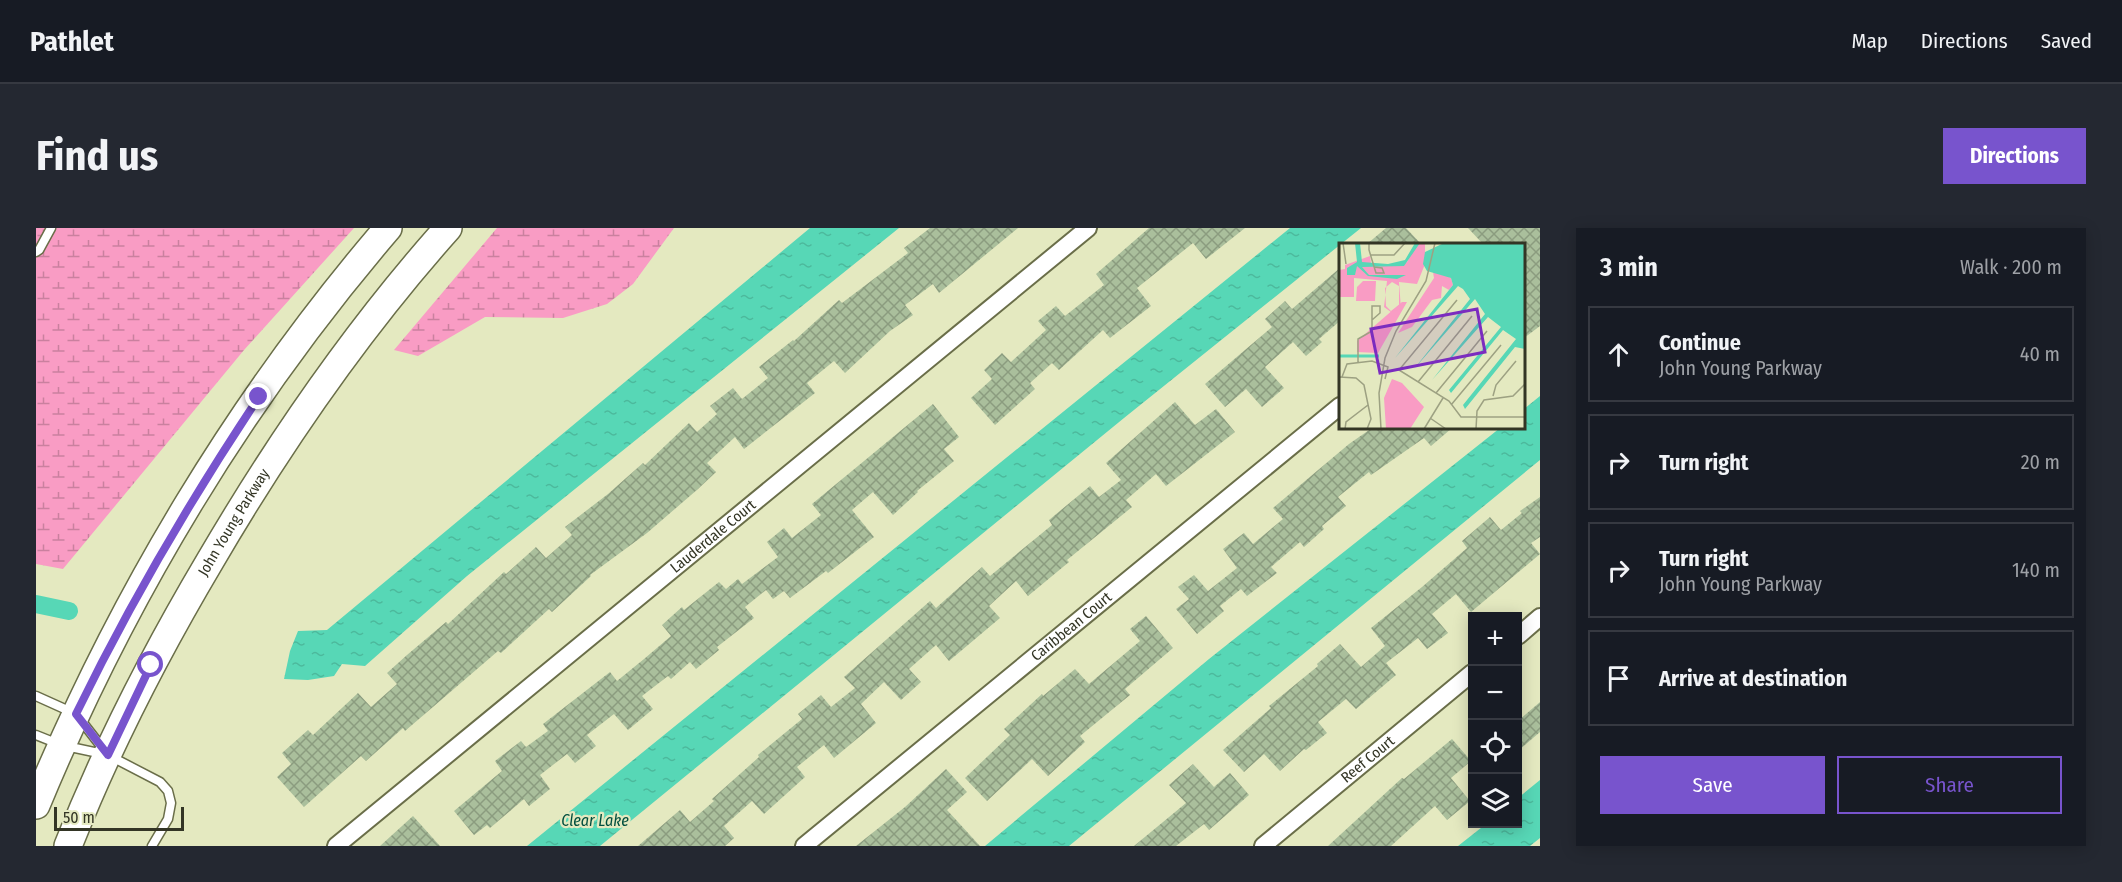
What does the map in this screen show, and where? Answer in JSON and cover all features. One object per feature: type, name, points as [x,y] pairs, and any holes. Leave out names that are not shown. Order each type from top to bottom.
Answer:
[{"type":"main road","points":[[36,805],[76,714],[142,585],[214,464],[305,333],[388,228]]},
{"type":"main road","name":"John Young Parkway","points":[[68,846],[151,665],[244,504],[288,435],[333,372],[376,315],[448,228]]},
{"type":"street","name":"Lauderdale Court","points":[[336,846],[1088,228]]},
{"type":"street","name":"Caribbean Court","points":[[804,846],[1339,408]]},
{"type":"street","points":[[1522,633],[1540,617]]},
{"type":"street","name":"Reef Court","points":[[1263,846],[1468,677]]},
{"type":"lane","points":[[36,252],[51,228]]},
{"type":"lane","points":[[36,696],[76,714],[108,755]]},
{"type":"lane","points":[[36,735],[61,746],[108,755],[160,782],[168,791],[171,803],[168,819],[152,846]]},
{"type":"green space","points":[[36,228],[354,228],[244,350],[63,569],[36,564]]},
{"type":"green space","points":[[497,228],[674,228],[633,284],[607,304],[563,318],[485,317],[418,356],[394,350]]},
{"type":"water","points":[[810,228],[899,228],[467,576],[365,666],[342,664],[334,676],[308,680],[284,679],[290,651],[298,631],[327,630]]},
{"type":"water","name":"Clear Lake","points":[[1290,228],[1361,228],[1342,243],[1339,243],[1339,246],[600,846],[527,846]]},
{"type":"water","points":[[1540,396],[1540,460],[1069,846],[985,846],[1209,659],[1499,429],[1525,429],[1525,408]]},
{"type":"water","points":[[1540,780],[1540,838],[1530,846],[1458,846],[1481,828],[1522,828],[1522,795]]},
{"type":"building","points":[[930,228],[1018,228],[939,293],[933,284],[905,305],[913,315],[890,331],[845,373],[834,361],[807,383],[815,393],[744,449],[735,437],[707,463],[716,472],[647,533],[590,575],[552,612],[549,609],[501,653],[498,651],[405,731],[403,728],[366,761],[361,756],[304,807],[277,777],[291,764],[282,753],[308,730],[313,735],[358,693],[371,707],[397,684],[387,673],[407,655],[446,622],[448,624],[504,572],[506,574],[536,547],[546,558],[572,535],[565,527],[643,463],[645,465],[689,423],[697,432],[717,414],[710,406],[733,388],[742,399],[768,378],[759,367],[794,341],[839,300],[842,303],[908,253],[904,248]]},
{"type":"building","points":[[1149,228],[1245,228],[1206,259],[1193,243],[1137,288],[1151,306],[1110,338],[1103,330],[1059,370],[1052,363],[1030,383],[1035,389],[995,425],[971,398],[992,379],[984,370],[1002,353],[1011,362],[1046,330],[1038,321],[1056,306],[1065,316],[1104,285],[1096,274]]},
{"type":"building","points":[[1386,228],[1406,228],[1420,243],[1368,243]]},
{"type":"building","points":[[1468,228],[1540,228],[1540,326],[1525,337],[1525,243],[1482,243]]},
{"type":"building","points":[[1339,269],[1339,322],[1319,339],[1322,342],[1306,356],[1293,342],[1265,367],[1284,388],[1262,407],[1246,389],[1225,407],[1205,384],[1272,327],[1265,319],[1285,301],[1292,309]]},
{"type":"building","points":[[1175,402],[1195,425],[1216,409],[1235,432],[1166,486],[1156,474],[1126,500],[1132,507],[1067,560],[1069,562],[1028,596],[1016,581],[989,606],[1000,618],[949,661],[936,645],[909,669],[921,682],[901,700],[884,682],[861,704],[876,723],[834,758],[824,745],[797,767],[805,777],[764,814],[752,801],[724,826],[734,838],[725,846],[638,846],[680,810],[690,822],[759,757],[758,755],[802,719],[798,714],[821,695],[831,707],[855,688],[844,677],[930,601],[936,608],[982,567],[990,576],[1052,525],[1049,520],[1090,486],[1099,497],[1121,480],[1106,463]]},
{"type":"building","points":[[933,404],[959,437],[944,449],[954,461],[917,491],[893,515],[873,492],[852,510],[874,537],[828,573],[826,571],[790,598],[784,591],[773,599],[766,590],[745,607],[754,618],[717,647],[719,650],[696,669],[690,662],[671,679],[668,676],[642,696],[653,709],[628,730],[614,714],[587,735],[596,746],[575,763],[567,754],[540,775],[550,789],[529,806],[524,799],[490,828],[487,825],[474,835],[454,811],[502,771],[495,761],[521,741],[526,747],[548,731],[543,724],[610,672],[617,681],[644,659],[671,636],[662,625],[682,607],[684,610],[719,582],[726,589],[738,579],[742,584],[778,557],[767,542],[784,528],[792,538],[821,515],[812,504]]},
{"type":"building","points":[[1371,429],[1451,429],[1431,446],[1424,438],[1371,475],[1369,472],[1338,497],[1346,506],[1322,526],[1324,529],[1304,547],[1300,542],[1271,567],[1277,573],[1247,596],[1241,589],[1220,606],[1224,611],[1197,634],[1176,609],[1189,599],[1178,587],[1194,575],[1208,591],[1237,568],[1223,549],[1244,533],[1253,544],[1283,519],[1273,508],[1349,444]]},
{"type":"building","points":[[1540,497],[1540,537],[1531,543],[1540,554],[1471,612],[1456,594],[1432,614],[1448,633],[1427,649],[1418,638],[1386,663],[1396,675],[1356,709],[1346,699],[1318,722],[1327,733],[1306,750],[1304,749],[1280,771],[1264,754],[1244,772],[1223,750],[1340,644],[1361,667],[1385,646],[1371,628],[1467,548],[1462,541],[1490,517],[1501,530],[1522,513],[1520,511]]},
{"type":"building","points":[[1146,616],[1173,648],[1125,689],[1130,695],[1080,736],[1085,742],[1048,776],[1032,759],[987,801],[965,778],[1010,735],[1004,729],[1042,694],[1043,696],[1075,669],[1089,684],[1140,641],[1130,629]]},
{"type":"building","points":[[1540,702],[1540,732],[1522,748],[1522,720]]},
{"type":"building","points":[[1452,739],[1468,758],[1468,764],[1451,778],[1468,799],[1468,803],[1447,820],[1435,806],[1391,846],[1328,846],[1402,778],[1404,779]]},
{"type":"building","points":[[1193,764],[1214,787],[1230,773],[1249,795],[1209,830],[1204,824],[1176,846],[1134,846],[1186,803],[1169,785]]},
{"type":"building","points":[[946,769],[967,792],[947,810],[980,846],[856,846],[905,807]]},
{"type":"building","points":[[413,816],[440,846],[380,846]]},
{"type":"waterway","points":[[36,604],[69,611]]},
{"type":"route","points":[[151,665],[108,755],[76,714],[142,585],[178,522],[259,397]]}]
